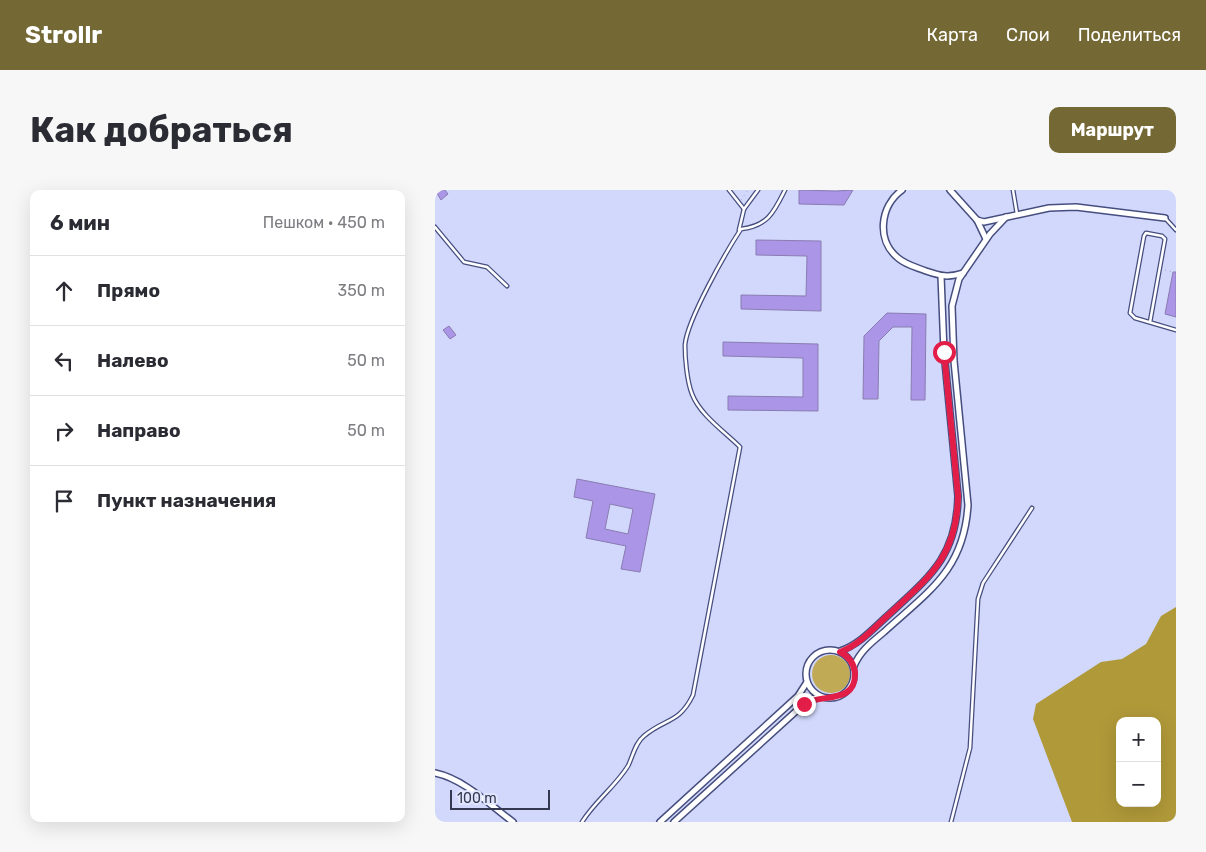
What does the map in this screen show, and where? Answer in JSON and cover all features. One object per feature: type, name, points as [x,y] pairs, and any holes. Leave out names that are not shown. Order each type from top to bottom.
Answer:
[{"type":"street","points":[[902,190],[888,205],[883,218],[883,233],[887,245],[896,257],[906,264],[941,276],[951,277],[963,272]]},
{"type":"street","points":[[950,190],[977,220],[987,239]]},
{"type":"street","points":[[977,220],[984,222],[1049,208],[1076,207],[1165,218]]},
{"type":"street","points":[[853,666],[863,650],[933,587],[948,569],[960,550],[967,528],[968,505],[954,361],[952,306],[954,292],[963,272],[1006,216]]},
{"type":"street","points":[[840,652],[857,644],[924,582],[944,557],[953,538],[958,518],[958,496],[944,352],[941,276]]},
{"type":"street","points":[[660,822],[799,696],[807,682],[807,667],[812,658],[825,650],[840,652],[848,657],[853,666],[854,681],[845,694],[831,699],[821,697],[812,699],[804,704],[673,822]]},
{"type":"street","points":[[807,682],[813,691],[821,697]]},
{"type":"street","points":[[435,773],[446,775],[458,782],[513,822]]},
{"type":"lane","points":[[729,190],[744,209]]},
{"type":"lane","points":[[738,233],[744,209],[758,190]]},
{"type":"lane","points":[[582,822],[589,810],[618,781],[644,736],[675,718],[686,709],[693,694],[741,447],[704,413],[692,395],[685,344],[690,328],[721,262],[738,233],[741,229],[754,227],[766,221],[775,211],[785,190]]},
{"type":"lane","points":[[1013,190],[1017,214]]},
{"type":"lane","points":[[1165,218],[1176,230]]},
{"type":"lane","points":[[435,227],[465,262],[487,267],[507,286]]},
{"type":"lane","points":[[1150,322],[1165,239],[1162,236],[1146,234],[1130,310],[1132,316],[1150,322],[1176,330]]},
{"type":"lane","points":[[951,822],[970,748],[978,599],[983,583],[1032,508]]},
{"type":"path","points":[[739,203],[748,190]]},
{"type":"path","points":[[1159,269],[1173,272]]},
{"type":"shaded area","points":[[1176,607],[1176,822],[1072,822],[1033,719],[1036,704],[1101,662],[1122,659],[1146,644],[1161,616]]},
{"type":"shaded area","points":[[831,655],[845,660],[850,674],[845,688],[831,693],[817,688],[812,674],[817,660]]},
{"type":"building","points":[[435,190],[445,190],[448,194],[441,200]]},
{"type":"building","points":[[799,190],[853,190],[844,205],[799,204]]},
{"type":"building","points":[[756,240],[821,241],[821,311],[741,309],[741,295],[806,296],[807,256],[756,255]]},
{"type":"building","points":[[1173,272],[1176,272],[1176,317],[1165,314]]},
{"type":"building","points":[[887,313],[926,314],[925,400],[911,400],[912,327],[893,327],[879,341],[878,399],[863,399],[864,336]]},
{"type":"building","points":[[449,326],[456,335],[450,339],[443,330]]},
{"type":"building","points":[[723,342],[818,344],[818,411],[728,410],[728,396],[803,397],[803,358],[723,356]]},
{"type":"building","points":[[577,479],[655,494],[640,572],[621,569],[626,546],[586,538],[593,501],[574,497]],"holes":[[[610,504],[633,509],[628,534],[605,529]]]},
{"type":"route","points":[[804,704],[812,699],[821,697],[836,698],[849,690],[854,681],[855,671],[848,657],[840,652],[857,644],[934,572],[953,538],[958,518],[958,496],[944,352]]}]
